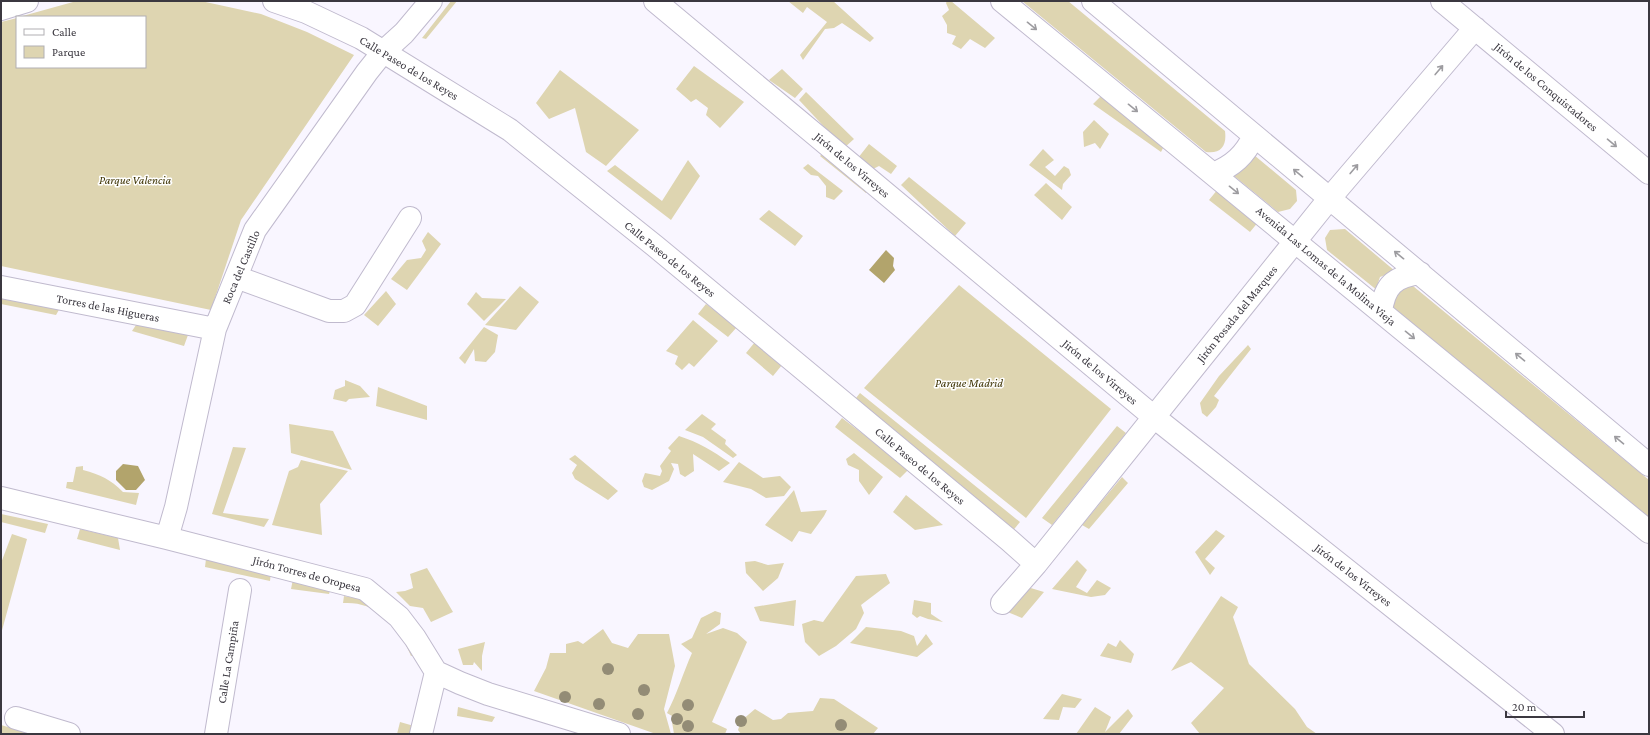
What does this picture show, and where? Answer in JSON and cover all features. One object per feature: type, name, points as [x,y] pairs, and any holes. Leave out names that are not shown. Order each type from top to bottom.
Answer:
[{"type":"street","points":[[1,10],[27,1]]},
{"type":"street","name":"Calle Paseo de los Reyes","points":[[274,1],[306,12],[339,27],[383,52],[510,130],[656,246],[1036,564]]},
{"type":"street","name":"Roca del Castillo","points":[[167,538],[176,507],[215,329],[255,230],[367,72],[383,52],[404,34],[430,1]]},
{"type":"street","name":"Jirón de los Virreyes","points":[[655,1],[1154,417],[1553,734]]},
{"type":"street","name":"Avenida Las Lomas de la Molina Vieja","points":[[1002,1],[1649,532]]},
{"type":"street","points":[[1093,1],[1649,465]]},
{"type":"street","name":"Jirón de los Conquistadores","points":[[1442,1],[1649,173]]},
{"type":"street","name":"Jirón Posada del Marques","points":[[1002,603],[1036,564],[1329,199],[1475,28]]},
{"type":"street","points":[[1213,174],[1227,168],[1238,160],[1248,149],[1254,136]]},
{"type":"street","points":[[236,277],[330,311],[344,311],[355,305],[410,218]]},
{"type":"street","points":[[1381,311],[1384,296],[1392,283],[1405,275],[1420,273]]},
{"type":"street","name":"Torres de las Higueras","points":[[1,287],[215,329]]},
{"type":"street","name":"Jirón Torres de Oropesa","points":[[1,498],[167,538],[365,589],[399,617],[415,638],[436,672]]},
{"type":"street","name":"Calle La Campiña","points":[[216,734],[240,590]]},
{"type":"street","points":[[421,734],[436,672],[488,694],[619,734]]},
{"type":"street","points":[[16,718],[69,734]]},
{"type":"green space","name":"Parque Valencia","points":[[201,1],[261,14],[307,32],[354,55],[241,220],[211,310],[1,266],[1,22],[16,18],[16,68],[146,68],[146,16],[23,16],[73,2]]},
{"type":"green space","points":[[451,1],[457,1],[426,39],[422,38]]},
{"type":"green space","points":[[788,1],[833,1],[874,38],[870,42],[842,23],[834,28],[825,29],[803,60],[800,55],[827,22],[807,7],[803,13]]},
{"type":"green space","points":[[947,1],[951,1],[995,38],[985,48],[970,39],[961,49],[952,44],[956,36],[947,33],[947,25],[942,16],[949,10],[946,3]]},
{"type":"green space","points":[[1022,1],[1068,1],[1225,131],[1225,141],[1222,148],[1216,152],[1206,152]]},
{"type":"green space","points":[[694,66],[744,102],[720,128],[706,115],[708,108],[696,99],[691,102],[676,89]]},
{"type":"green space","points":[[782,69],[803,89],[795,98],[769,80]]},
{"type":"green space","points":[[560,70],[639,130],[606,166],[586,152],[575,108],[549,119],[536,103]]},
{"type":"green space","points":[[806,92],[854,139],[844,148],[799,100]]},
{"type":"green space","points":[[1103,94],[1164,146],[1161,152],[1093,104]]},
{"type":"green space","points":[[1094,120],[1109,134],[1100,149],[1095,143],[1084,147],[1083,132]]},
{"type":"green space","points":[[869,144],[897,166],[891,174],[879,166],[871,170],[858,158]]},
{"type":"green space","points":[[1043,149],[1054,160],[1045,167],[1055,176],[1064,166],[1069,169],[1071,175],[1063,184],[1062,190],[1029,165]]},
{"type":"green space","points":[[826,150],[873,186],[866,193],[820,156]]},
{"type":"green space","points":[[1248,150],[1296,190],[1297,201],[1290,209],[1278,212],[1228,171]]},
{"type":"green space","points":[[688,160],[700,176],[671,220],[607,171],[615,165],[662,201]]},
{"type":"green space","points":[[808,164],[843,191],[834,200],[826,197],[826,186],[818,176],[811,175],[803,168]]},
{"type":"green space","points":[[909,177],[966,223],[955,236],[901,185]]},
{"type":"green space","points":[[1046,183],[1072,207],[1062,220],[1034,195]]},
{"type":"green space","points":[[1218,189],[1259,221],[1250,232],[1209,200]]},
{"type":"green space","points":[[769,210],[803,236],[795,246],[759,219]]},
{"type":"green space","points":[[1345,229],[1395,271],[1380,277],[1378,291],[1327,250],[1325,238],[1330,230]]},
{"type":"green space","points":[[428,232],[441,244],[407,290],[391,279],[407,260],[421,258],[426,250],[422,241]]},
{"type":"green space","name":"Parque Madrid","points":[[959,285],[1111,409],[1026,518],[864,388]]},
{"type":"green space","points":[[520,286],[539,302],[516,330],[485,325]]},
{"type":"green space","points":[[1413,286],[1649,480],[1649,518],[1394,309],[1394,295],[1402,288]]},
{"type":"green space","points":[[386,291],[396,304],[378,326],[364,315]]},
{"type":"green space","points":[[476,292],[482,298],[506,299],[484,321],[467,304]]},
{"type":"green space","points":[[1,296],[60,308],[56,315],[1,304]]},
{"type":"green space","points":[[706,304],[737,327],[728,337],[698,314]]},
{"type":"green space","points":[[693,320],[718,341],[694,367],[689,363],[682,370],[675,364],[678,356],[666,351]]},
{"type":"green space","points":[[136,325],[188,335],[184,346],[132,331]]},
{"type":"green space","points":[[484,327],[498,335],[495,352],[486,362],[475,361],[474,349],[465,364],[459,358]]},
{"type":"green space","points":[[755,342],[782,365],[773,376],[746,353]]},
{"type":"green space","points":[[1248,345],[1251,349],[1214,396],[1219,400],[1216,407],[1207,417],[1202,413],[1200,403],[1219,376]]},
{"type":"green space","points":[[345,380],[360,386],[370,397],[349,399],[346,402],[333,399],[335,390],[345,386]]},
{"type":"green space","points":[[378,387],[427,406],[427,420],[376,406]]},
{"type":"green space","points":[[860,393],[1020,522],[1010,534],[852,403]]},
{"type":"green space","points":[[702,414],[716,424],[711,429],[726,440],[725,444],[737,455],[733,458],[703,437],[685,430]]},
{"type":"green space","points":[[842,418],[909,469],[900,478],[835,427]]},
{"type":"green space","points":[[289,424],[333,431],[352,470],[291,453]]},
{"type":"green space","points":[[1117,426],[1126,433],[1052,525],[1042,518]]},
{"type":"green space","points":[[679,436],[705,447],[730,463],[719,471],[693,454],[694,471],[685,477],[680,474],[678,464],[671,463],[674,469],[669,481],[652,490],[644,487],[642,481],[645,473],[660,476],[662,471],[660,466],[671,451],[668,448]]},
{"type":"green space","points":[[233,447],[246,448],[223,513],[269,519],[264,527],[212,514]]},
{"type":"green space","points":[[854,453],[883,477],[869,495],[859,481],[859,470],[848,465],[846,459]]},
{"type":"green space","points":[[575,455],[618,491],[608,500],[575,479],[572,473],[577,465],[569,459]]},
{"type":"green space","points":[[301,460],[348,471],[320,504],[322,535],[272,525],[289,471],[298,467]]},
{"type":"green space","points":[[739,462],[763,478],[780,476],[791,487],[784,496],[766,498],[751,489],[723,482]]},
{"type":"green space","points":[[83,466],[83,470],[105,478],[123,492],[139,493],[136,505],[66,488],[67,482],[73,482],[76,467]]},
{"type":"green space","points":[[1122,477],[1128,483],[1089,529],[1082,525]]},
{"type":"green space","points":[[794,490],[801,512],[827,510],[811,534],[799,531],[792,542],[765,525]]},
{"type":"green space","points":[[906,495],[943,525],[915,530],[893,512]]},
{"type":"green space","points":[[1,514],[48,524],[45,533],[1,522]]},
{"type":"green space","points":[[80,529],[118,538],[120,550],[77,539]]},
{"type":"green space","points":[[1216,530],[1225,536],[1205,559],[1215,568],[1210,575],[1195,552]]},
{"type":"green space","points":[[12,534],[27,539],[1,634],[1,563]]},
{"type":"green space","points":[[206,559],[271,572],[270,581],[205,567]]},
{"type":"green space","points":[[1077,560],[1087,570],[1076,587],[1087,593],[1097,580],[1111,588],[1105,595],[1091,597],[1052,589]]},
{"type":"green space","points":[[755,561],[768,565],[784,563],[778,578],[763,591],[746,573],[745,562]]},
{"type":"green space","points":[[427,568],[453,612],[431,622],[423,608],[410,606],[396,592],[413,588],[410,574]]},
{"type":"green space","points":[[886,574],[890,583],[861,605],[864,613],[856,629],[836,646],[819,656],[805,642],[802,624],[814,620],[823,622],[856,576]]},
{"type":"green space","points":[[293,579],[331,588],[329,594],[291,589]]},
{"type":"green space","points":[[1024,586],[1044,592],[1022,618],[1005,611]]},
{"type":"green space","points":[[344,596],[371,601],[394,618],[419,654],[411,656],[398,632],[379,612],[360,604],[343,603]]},
{"type":"green space","points":[[1221,596],[1238,607],[1233,617],[1249,664],[1295,709],[1307,727],[1317,734],[1200,734],[1191,723],[1224,688],[1191,662],[1171,671]]},
{"type":"green space","points":[[796,600],[794,626],[760,621],[754,607]]},
{"type":"green space","points":[[914,600],[931,603],[931,614],[943,622],[920,616],[917,618],[912,614]]},
{"type":"green space","points":[[715,611],[721,613],[720,624],[706,634],[723,628],[737,633],[747,642],[712,722],[727,729],[725,734],[674,734],[672,722],[677,719],[667,713],[692,653],[681,644],[692,638],[701,618]]},
{"type":"green space","points":[[866,627],[901,631],[914,636],[917,646],[926,634],[933,644],[917,657],[850,643]]},
{"type":"green space","points":[[603,629],[612,643],[628,648],[638,634],[669,634],[675,666],[664,709],[671,734],[656,734],[534,691],[546,668],[550,653],[566,653],[566,644],[578,641],[583,644]]},
{"type":"green space","points":[[1120,640],[1134,654],[1131,663],[1100,656],[1108,643],[1116,647]]},
{"type":"green space","points":[[485,642],[482,656],[482,671],[474,662],[473,665],[463,665],[458,649]]},
{"type":"green space","points":[[1062,694],[1082,699],[1075,708],[1063,707],[1059,720],[1043,719]]},
{"type":"green space","points":[[820,698],[834,699],[878,728],[873,734],[741,734],[738,730],[741,721],[755,709],[773,720],[781,719],[788,713],[813,711]]},
{"type":"green space","points":[[458,707],[495,717],[492,722],[457,716]]},
{"type":"green space","points":[[1095,707],[1111,717],[1105,732],[1128,709],[1133,716],[1119,734],[1076,734]]},
{"type":"green space","points":[[400,722],[414,726],[412,734],[397,734]]},
{"type":"green space","points":[[1,725],[32,734],[1,734]]},
{"type":"shaded area","points":[[886,250],[894,258],[893,266],[895,270],[884,283],[869,270]]},
{"type":"shaded area","points":[[123,464],[138,466],[145,480],[136,490],[126,490],[116,480],[116,471]]}]
